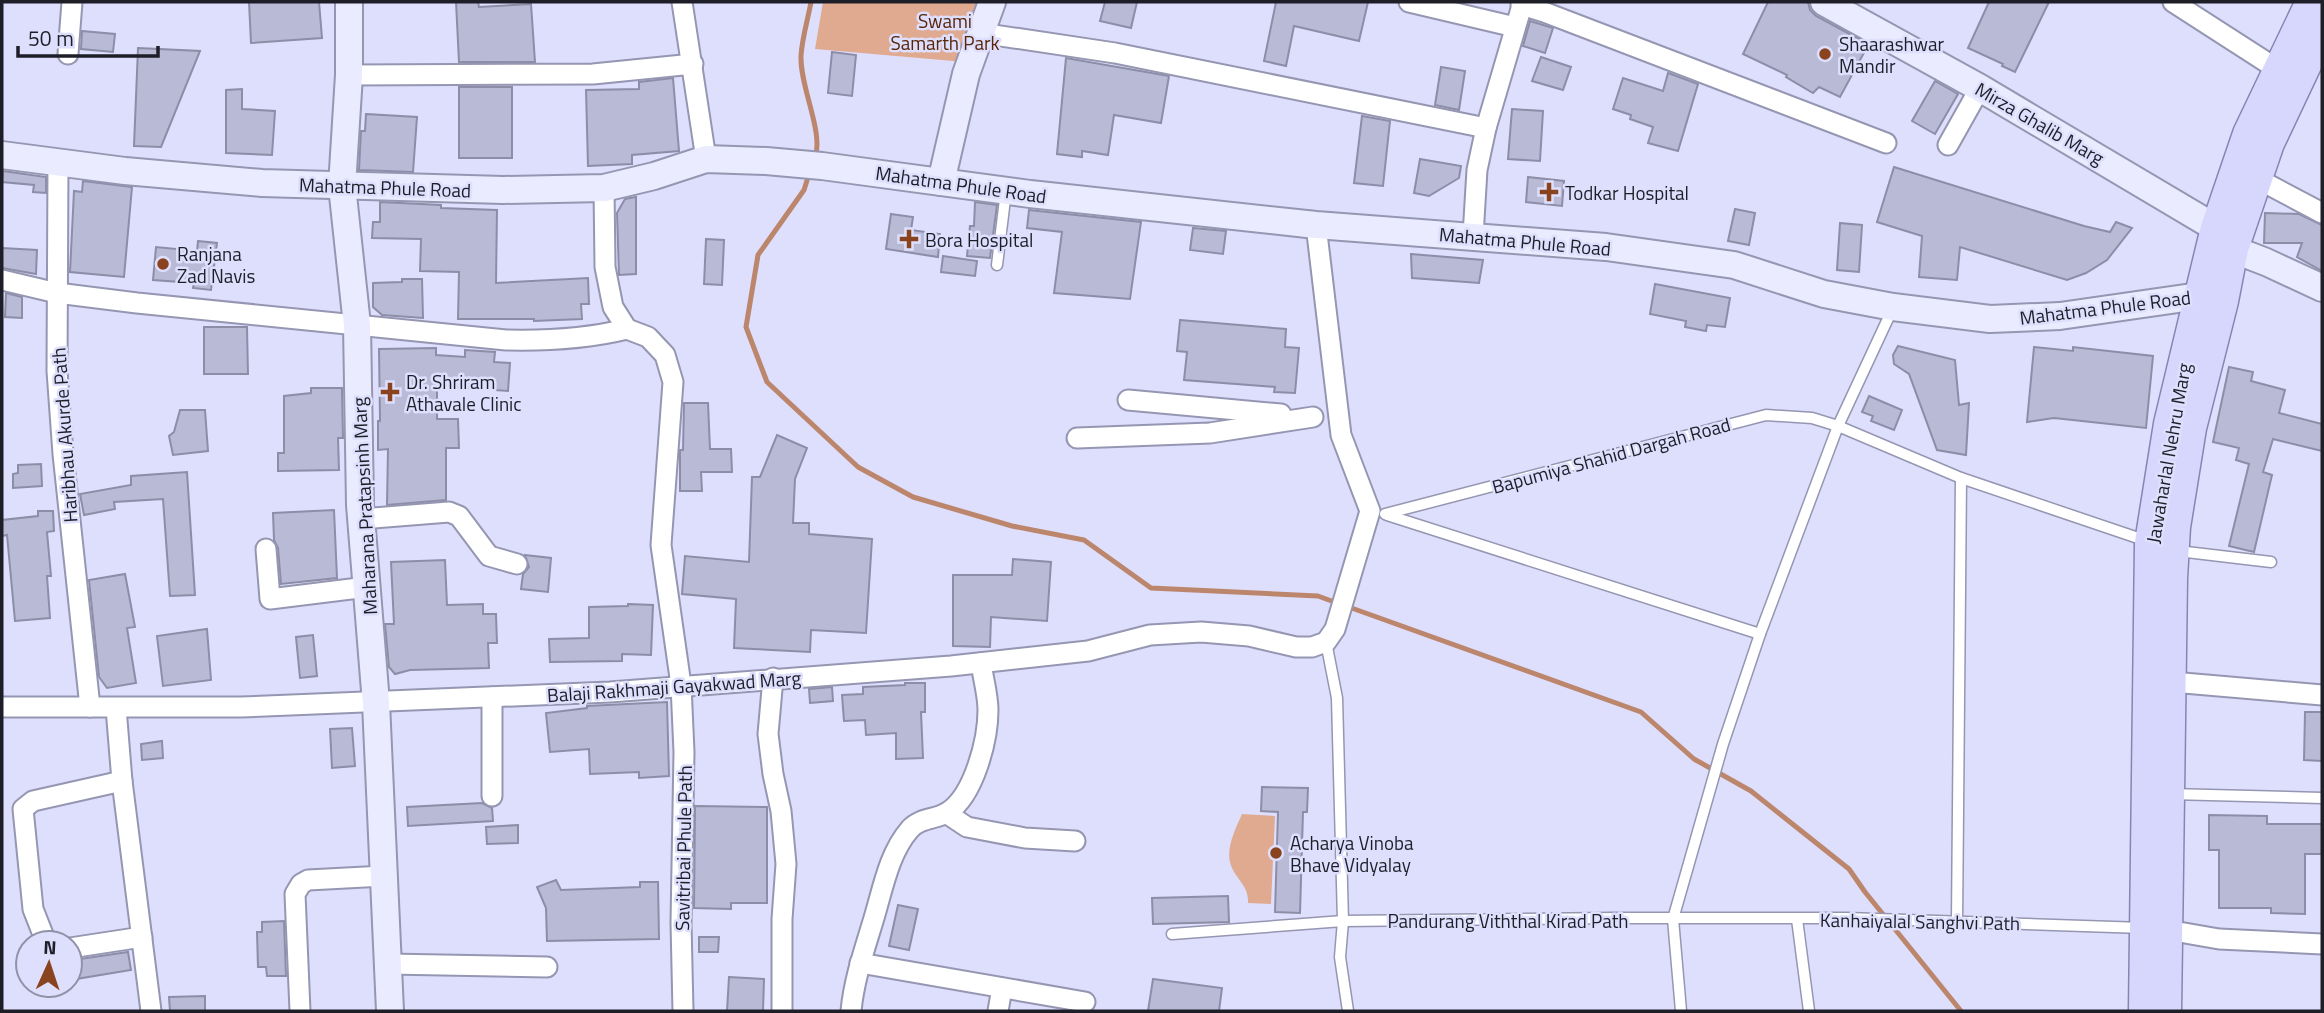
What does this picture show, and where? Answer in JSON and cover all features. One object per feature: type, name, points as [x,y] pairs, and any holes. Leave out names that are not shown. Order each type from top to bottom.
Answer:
[{"type":"main road","name":"Jawaharlal Nehru Marg","points":[[2166,1011],[2156,928],[2162,547],[2169,424],[2211,298],[2220,239],[2248,134],[2311,2]]},
{"type":"main road","name":"Jawaharlal Nehru Marg","points":[[2220,239],[2256,178],[2269,143],[2316,63],[2322,31]]},
{"type":"main road","name":"Jawaharlal Nehru Marg","points":[[2144,1011],[2170,794],[2172,682],[2162,547]]},
{"type":"street","points":[[68,54],[72,2]]},
{"type":"street","name":"Maharana Pratapsinh Marg","points":[[349,2],[349,75],[342,186],[357,325],[362,519],[376,703],[390,1011]]},
{"type":"street","points":[[682,2],[706,159]]},
{"type":"street","points":[[941,182],[966,74],[992,2]]},
{"type":"street","points":[[1409,2],[1515,27]]},
{"type":"street","name":"Mirza Ghalib Marg","points":[[1824,2],[1980,88],[2220,239],[2322,288]]},
{"type":"street","points":[[2173,2],[2277,69]]},
{"type":"street","points":[[1473,236],[1477,170],[1486,128],[1522,3],[1886,144]]},
{"type":"street","points":[[981,33],[1115,53],[1486,128]]},
{"type":"street","points":[[349,75],[593,74],[693,64]]},
{"type":"street","points":[[1948,145],[1980,88]]},
{"type":"street","name":"Mahatma Phule Road","points":[[2,155],[125,171],[249,182],[503,190],[604,188],[654,176],[706,159],[766,161],[1316,225],[1606,247],[1734,265],[1824,294],[1990,319],[2060,316],[2211,298]]},
{"type":"street","name":"Haribhau Akurde Path","points":[[58,162],[57,371],[63,454],[90,707]]},
{"type":"street","points":[[2256,178],[2322,213]]},
{"type":"street","points":[[2,280],[57,293],[208,311],[506,340],[591,338],[627,329],[613,307],[606,267],[604,188]]},
{"type":"street","points":[[1316,225],[1342,435],[1378,512],[1331,636]]},
{"type":"street","name":"Savitribai Phule Path","points":[[627,329],[648,337],[665,355],[673,382],[661,545],[681,685],[684,752],[681,923],[683,1011]]},
{"type":"street","points":[[1128,400],[1340,420]]},
{"type":"street","points":[[1077,438],[1210,433],[1313,418]]},
{"type":"street","points":[[362,519],[449,512],[459,516],[489,556],[517,564]]},
{"type":"street","points":[[266,549],[270,598],[367,587]]},
{"type":"street","name":"Balaji Rakhmaji Gayakwad Marg","points":[[2,707],[116,708],[376,703],[610,692],[981,663],[1088,651],[1150,635],[1188,633],[1249,636],[1296,647],[1312,647],[1331,636]]},
{"type":"street","points":[[851,1011],[860,964],[886,876],[899,845],[911,828],[923,820],[946,813],[961,801],[971,782],[985,736],[988,709],[981,663]]},
{"type":"street","points":[[773,678],[768,734],[781,811],[786,864],[782,919],[782,1011]]},
{"type":"street","points":[[2172,682],[2322,695]]},
{"type":"street","points":[[492,697],[492,796]]},
{"type":"street","points":[[116,708],[122,781],[151,1011]]},
{"type":"street","points":[[41,929],[33,909],[23,809],[33,801],[122,781]]},
{"type":"street","points":[[946,813],[967,827],[1025,838],[1075,841]]},
{"type":"street","points":[[300,1011],[295,894],[301,884],[308,880],[384,876]]},
{"type":"street","points":[[2156,928],[2219,939],[2322,944]]},
{"type":"street","points":[[84,946],[142,937]]},
{"type":"street","points":[[388,964],[547,967]]},
{"type":"street","points":[[860,964],[1085,1002]]},
{"type":"street","points":[[998,1011],[1002,988]]},
{"type":"lane","points":[[997,265],[1006,191]]},
{"type":"lane","points":[[1681,1011],[1673,919],[1723,744],[1760,634],[1838,426],[1893,306]]},
{"type":"lane","name":"Bapumiya Shahid Dargah Road","points":[[1378,512],[1766,415],[1812,418],[1838,426],[1961,478],[2162,547],[2271,562]]},
{"type":"lane","points":[[1957,921],[1961,478]]},
{"type":"lane","points":[[1378,512],[1760,634]]},
{"type":"lane","points":[[1331,636],[1337,698],[1343,921],[1340,957],[1348,1011]]},
{"type":"lane","points":[[2170,794],[2322,798]]},
{"type":"lane","name":"Kanhaiyalal Sanghvi Path","points":[[1673,919],[1847,918],[2156,928]]},
{"type":"lane","name":"Pandurang Viththal Kirad Path","points":[[1172,934],[1343,921],[1673,919]]},
{"type":"lane","points":[[1797,919],[1809,1011]]},
{"type":"green space","name":"Swami Samarth Park","points":[[823,2],[986,2],[965,62],[815,49]]},
{"type":"green space","points":[[1242,814],[1275,816],[1271,904],[1248,903],[1245,888],[1234,873],[1230,861],[1231,841]]},
{"type":"building","points":[[249,2],[319,2],[322,38],[251,43]]},
{"type":"building","points":[[456,2],[478,2],[479,7],[531,4],[535,62],[459,62]]},
{"type":"building","points":[[1105,2],[1137,2],[1131,28],[1100,21]]},
{"type":"building","points":[[1276,2],[1368,2],[1359,41],[1294,26],[1286,66],[1264,61]]},
{"type":"building","points":[[1768,2],[1808,2],[1810,10],[1816,16],[1859,39],[1861,47],[1866,49],[1840,97],[1819,87],[1813,93],[1786,77],[1787,75],[1743,54]]},
{"type":"building","points":[[1989,2],[2049,2],[2015,72],[1968,48]]},
{"type":"building","points":[[1530,21],[1553,28],[1545,53],[1523,46]]},
{"type":"building","points":[[82,31],[115,34],[113,52],[81,49]]},
{"type":"building","points":[[138,48],[200,51],[161,147],[134,146]]},
{"type":"building","points":[[832,52],[856,55],[852,96],[828,93]]},
{"type":"building","points":[[1541,57],[1571,67],[1563,90],[1532,81]]},
{"type":"building","points":[[1066,58],[1169,76],[1161,123],[1114,115],[1108,155],[1082,151],[1082,157],[1057,154]]},
{"type":"building","points":[[1441,67],[1465,71],[1459,110],[1435,105]]},
{"type":"building","points":[[1668,73],[1698,84],[1678,151],[1648,143],[1653,127],[1630,119],[1631,115],[1613,109],[1623,78],[1663,91]]},
{"type":"building","points":[[673,78],[679,151],[632,155],[632,164],[588,166],[586,90],[639,89],[639,82]]},
{"type":"building","points":[[1935,81],[1958,94],[1935,134],[1912,121]]},
{"type":"building","points":[[459,87],[512,87],[512,158],[459,158]]},
{"type":"building","points":[[242,89],[242,109],[275,111],[272,155],[226,153],[226,90]]},
{"type":"building","points":[[1512,109],[1543,111],[1540,161],[1508,159]]},
{"type":"building","points":[[366,114],[417,117],[413,172],[359,170],[361,131],[365,131]]},
{"type":"building","points":[[1362,116],[1390,121],[1383,186],[1354,183]]},
{"type":"building","points":[[1420,159],[1461,166],[1459,178],[1429,196],[1414,193]]},
{"type":"building","points":[[1894,167],[2084,226],[2110,232],[2116,222],[2132,228],[2107,260],[2086,273],[2067,280],[1960,247],[1957,280],[1919,277],[1922,236],[1877,222]]},
{"type":"building","points":[[3,171],[46,177],[46,193],[33,192],[34,185],[2,182]]},
{"type":"building","points":[[1528,177],[1564,181],[1562,206],[1526,202]]},
{"type":"building","points":[[83,181],[132,187],[124,277],[70,272],[74,191],[82,192]]},
{"type":"building","points":[[636,197],[636,274],[619,275],[617,213],[625,199]]},
{"type":"building","points":[[380,202],[497,210],[496,283],[588,278],[589,304],[581,304],[582,319],[458,319],[459,272],[420,271],[421,239],[372,238],[373,222],[380,222]]},
{"type":"building","points":[[975,202],[997,205],[990,258],[967,256],[970,226],[974,226]]},
{"type":"building","points":[[1735,209],[1755,213],[1749,245],[1728,241]]},
{"type":"building","points":[[1029,210],[1141,222],[1130,299],[1054,293],[1062,232],[1027,228]]},
{"type":"building","points":[[2265,213],[2299,214],[2322,225],[2322,271],[2297,257],[2302,243],[2264,243]]},
{"type":"building","points":[[891,214],[913,217],[911,230],[940,234],[938,257],[886,249]]},
{"type":"building","points":[[1840,223],[1862,225],[1859,272],[1837,270]]},
{"type":"building","points":[[1193,228],[1226,231],[1223,254],[1190,250]]},
{"type":"building","points":[[706,239],[724,240],[722,285],[704,284]]},
{"type":"building","points":[[198,241],[217,243],[211,290],[193,288],[194,283],[153,280],[156,247],[197,251]]},
{"type":"building","points":[[2,248],[37,250],[36,274],[2,268]]},
{"type":"building","points":[[1411,254],[1483,260],[1479,283],[1412,278]]},
{"type":"building","points":[[943,256],[977,261],[975,276],[941,272]]},
{"type":"building","points":[[402,279],[422,279],[423,318],[382,315],[373,307],[373,283],[402,282]]},
{"type":"building","points":[[1655,284],[1730,298],[1725,327],[1707,325],[1706,331],[1685,327],[1686,321],[1650,314]]},
{"type":"building","points":[[6,293],[22,297],[22,318],[5,317]]},
{"type":"building","points":[[1180,320],[1286,329],[1285,347],[1299,348],[1295,393],[1274,392],[1275,387],[1184,380],[1187,352],[1177,351]]},
{"type":"building","points":[[204,327],[247,327],[248,374],[204,374]]},
{"type":"building","points":[[1898,346],[1955,360],[1959,405],[1969,403],[1966,455],[1937,450],[1909,374],[1894,364],[1893,355]]},
{"type":"building","points":[[2034,347],[2073,351],[2073,347],[2153,356],[2146,428],[2054,418],[2027,422]]},
{"type":"building","points":[[436,348],[436,355],[465,357],[465,350],[495,352],[494,362],[510,363],[508,391],[437,386],[437,419],[458,419],[459,448],[446,448],[446,500],[387,505],[388,449],[378,450],[379,349]]},
{"type":"building","points":[[2229,367],[2253,372],[2251,381],[2285,390],[2279,413],[2322,424],[2322,451],[2273,439],[2263,472],[2272,475],[2254,552],[2229,546],[2249,464],[2236,460],[2239,448],[2213,442]]},
{"type":"building","points":[[311,388],[342,388],[343,438],[338,438],[339,470],[278,471],[278,453],[284,453],[284,396],[311,393]]},
{"type":"building","points":[[1869,396],[1902,410],[1894,430],[1871,421],[1873,416],[1862,412]]},
{"type":"building","points":[[684,403],[708,403],[710,449],[731,449],[732,472],[701,472],[702,491],[680,491]]},
{"type":"building","points":[[180,410],[205,410],[208,451],[173,455],[169,436],[174,432]]},
{"type":"building","points":[[777,435],[807,448],[795,479],[793,523],[809,523],[809,534],[872,539],[866,633],[811,630],[810,652],[734,648],[736,599],[682,594],[685,556],[749,562],[752,477],[760,477]]},
{"type":"building","points":[[41,464],[42,486],[13,488],[13,474],[18,473],[18,465]]},
{"type":"building","points":[[187,472],[195,595],[170,596],[163,499],[114,502],[115,509],[84,515],[80,494],[131,485],[131,476]]},
{"type":"building","points":[[334,510],[337,578],[281,584],[273,513]]},
{"type":"building","points":[[38,511],[53,511],[54,531],[47,532],[51,576],[47,576],[50,618],[15,621],[7,535],[2,536],[2,520],[38,516]]},
{"type":"building","points":[[525,555],[551,558],[548,592],[521,589],[523,574],[529,567]]},
{"type":"building","points":[[1013,559],[1051,562],[1047,621],[991,617],[990,647],[953,646],[953,575],[1012,575]]},
{"type":"building","points":[[445,560],[447,605],[483,604],[483,614],[496,614],[497,643],[488,643],[489,668],[410,670],[395,674],[389,667],[385,624],[394,624],[391,562]]},
{"type":"building","points":[[125,574],[135,627],[127,628],[136,683],[107,688],[99,677],[89,580]]},
{"type":"building","points":[[653,605],[651,655],[622,654],[622,661],[550,662],[549,639],[589,638],[589,607]]},
{"type":"building","points":[[207,629],[211,680],[163,686],[157,636]]},
{"type":"building","points":[[313,635],[317,676],[300,678],[296,637]]},
{"type":"building","points":[[925,683],[925,712],[921,712],[923,758],[896,759],[896,733],[866,735],[865,720],[844,721],[842,695],[863,694],[863,687]]},
{"type":"building","points":[[832,687],[833,701],[810,703],[809,689]]},
{"type":"building","points":[[667,702],[669,776],[639,778],[639,772],[590,774],[589,749],[550,752],[546,713],[587,706]]},
{"type":"building","points":[[2305,712],[2322,712],[2322,761],[2304,760]]},
{"type":"building","points":[[352,728],[355,766],[332,768],[330,729]]},
{"type":"building","points":[[162,741],[163,758],[142,760],[141,744]]},
{"type":"building","points":[[1262,787],[1308,788],[1307,812],[1303,812],[1300,913],[1275,912],[1278,812],[1261,811]]},
{"type":"building","points":[[482,803],[492,808],[493,821],[408,826],[407,807]]},
{"type":"building","points":[[695,806],[767,807],[767,903],[731,903],[731,909],[694,908]]},
{"type":"building","points":[[2209,815],[2267,816],[2267,824],[2322,824],[2322,854],[2305,854],[2305,914],[2271,913],[2271,908],[2219,908],[2219,850],[2209,850]]},
{"type":"building","points":[[518,825],[518,843],[487,844],[486,827]]},
{"type":"building","points":[[556,880],[561,890],[640,887],[640,882],[658,882],[659,939],[547,941],[546,908],[537,887]]},
{"type":"building","points":[[1228,896],[1229,922],[1153,924],[1152,898]]},
{"type":"building","points":[[898,905],[918,909],[909,950],[889,946]]},
{"type":"building","points":[[284,921],[286,976],[267,976],[266,967],[258,967],[257,932],[262,932],[262,922]]},
{"type":"building","points":[[699,937],[719,937],[718,952],[699,952]]},
{"type":"building","points":[[128,952],[131,970],[84,978],[84,958]]},
{"type":"building","points":[[729,977],[764,979],[763,1011],[727,1011]]},
{"type":"building","points":[[1153,979],[1222,988],[1219,1011],[1148,1011]]},
{"type":"building","points":[[205,996],[205,1011],[170,1011],[169,997]]},
{"type":"waterway","points":[[811,2],[801,56],[816,136],[815,158]]},
{"type":"waterway","points":[[810,171],[804,190],[758,255],[746,327],[767,382],[858,467],[913,497],[1012,526],[1084,540],[1151,588],[1318,596],[1337,603]]},
{"type":"waterway","points":[[1346,606],[1641,712],[1694,759],[1751,791],[1849,869],[1961,1011]]},
{"type":"place","name":"Shaarashwar Mandir","points":[[1825,54]]},
{"type":"place","name":"Todkar Hospital","points":[[1549,192]]},
{"type":"place","name":"Bora Hospital","points":[[909,239]]},
{"type":"place","name":"Ranjana Zad Navis","points":[[163,264]]},
{"type":"place","name":"Dr. Shriram Athavale Clinic","points":[[390,392]]},
{"type":"place","name":"Acharya Vinoba Bhave Vidyalay","points":[[1276,853]]}]
